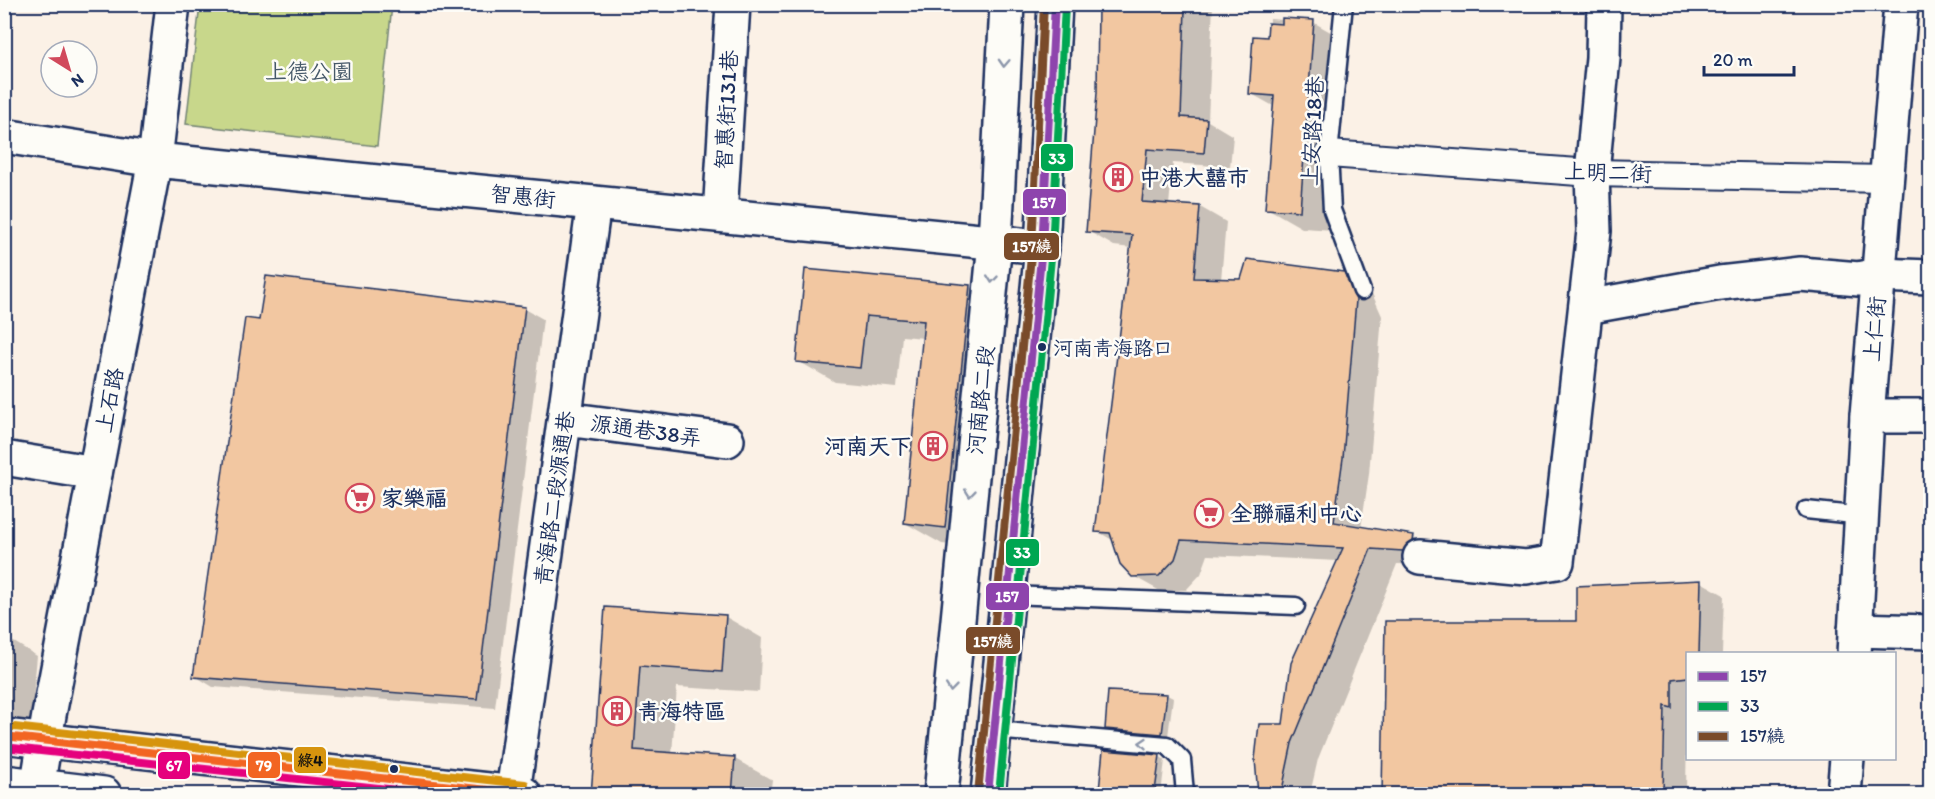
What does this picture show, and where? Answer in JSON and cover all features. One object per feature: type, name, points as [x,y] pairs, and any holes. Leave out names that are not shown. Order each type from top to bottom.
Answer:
[{"type":"street","name":"上石路","points":[[37,790],[155,160],[173,4]]},
{"type":"street","name":"智惠街131巷","points":[[720,215],[733,4]]},
{"type":"street","name":"河南路二段","points":[[940,795],[995,242],[1007,4]]},
{"type":"street","name":"河南路二段","points":[[988,795],[1042,247],[1055,4]]},
{"type":"street","points":[[1420,558],[1526,567],[1557,562],[1594,231],[1592,173],[1603,58],[1604,4]]},
{"type":"street","name":"上仁街","points":[[1854,642],[1867,416],[1901,4]]},
{"type":"street","name":"智惠街","points":[[4,136],[155,160],[1042,247]]},
{"type":"street","name":"上明二街","points":[[1329,154],[1592,173],[1887,178]]},
{"type":"street","name":"青海路二段源通巷","points":[[518,794],[594,203]]},
{"type":"street","points":[[1586,307],[1720,283],[1800,274],[1859,279],[1879,275],[1930,277]]},
{"type":"street","points":[[1867,416],[1930,416]]},
{"type":"street","name":"源通巷38弄","points":[[565,419],[727,441]]},
{"type":"street","points":[[4,458],[95,472]]},
{"type":"street","points":[[1854,642],[1930,632]]},
{"type":"street","points":[[4,736],[518,794]]},
{"type":"street","points":[[1844,795],[1847,760]]},
{"type":"street","points":[[4,782],[37,790],[104,795]]},
{"type":"lane","name":"上安路18巷","points":[[1344,4],[1329,154],[1332,210],[1362,291]]},
{"type":"lane","points":[[1806,510],[1863,516]]},
{"type":"lane","points":[[1008,595],[1296,606]]},
{"type":"lane","points":[[994,730],[1167,745],[1182,760],[1185,795]]},
{"type":"green space","name":"上德公園","points":[[200,5],[392,5],[377,146],[186,124]]},
{"type":"building","points":[[1098,4],[1177,4],[1177,9],[1185,9],[1181,117],[1207,119],[1204,153],[1147,149],[1142,202],[1200,206],[1194,278],[1241,279],[1247,259],[1344,272],[1356,300],[1343,458],[1334,522],[1414,535],[1413,540],[1403,551],[1371,549],[1292,743],[1281,795],[1258,795],[1255,759],[1259,724],[1283,724],[1291,663],[1343,548],[1181,540],[1175,559],[1159,576],[1132,577],[1120,564],[1110,533],[1095,532],[1132,235],[1086,232],[1097,93]]},
{"type":"building","points":[[1282,18],[1314,20],[1300,211],[1265,209],[1274,96],[1249,94],[1253,36],[1267,37],[1268,23],[1282,24]]},
{"type":"building","name":"河南天下","points":[[805,269],[970,285],[945,528],[904,523],[924,321],[866,316],[860,368],[796,362]]},
{"type":"building","name":"家樂福","points":[[266,276],[525,307],[477,699],[193,677],[245,318],[259,320]]},
{"type":"building","points":[[1701,580],[1699,652],[1686,652],[1686,677],[1672,679],[1672,708],[1665,706],[1663,795],[1382,795],[1385,621],[1576,621],[1576,586]]},
{"type":"building","name":"青海特區","points":[[605,607],[726,615],[722,672],[640,666],[634,750],[735,757],[732,795],[591,795]]},
{"type":"building","points":[[1108,691],[1167,694],[1162,734],[1105,729]]},
{"type":"building","points":[[1103,750],[1160,755],[1155,791],[1099,791]]},
{"type":"transit line","name":"157繞","points":[[978,793],[1032,246],[1044,4]]},
{"type":"transit line","name":"157","points":[[988,794],[1042,247],[1055,4]]},
{"type":"transit line","name":"33","points":[[999,794],[1052,248],[1065,5]]},
{"type":"transit line","name":"綠4","points":[[5,726],[525,784]]},
{"type":"transit line","name":"79","points":[[4,736],[524,794]]},
{"type":"transit line","name":"67","points":[[4,747],[434,794]]},
{"type":"place","name":"中港大囍市","points":[[1118,177]]},
{"type":"place","name":"河南青海路口","points":[[1042,347]]},
{"type":"place","name":"河南天下","points":[[933,446]]},
{"type":"place","name":"家樂福","points":[[360,498]]},
{"type":"place","name":"全聯福利中心","points":[[1209,513]]},
{"type":"place","name":"青海特區","points":[[617,711]]}]
